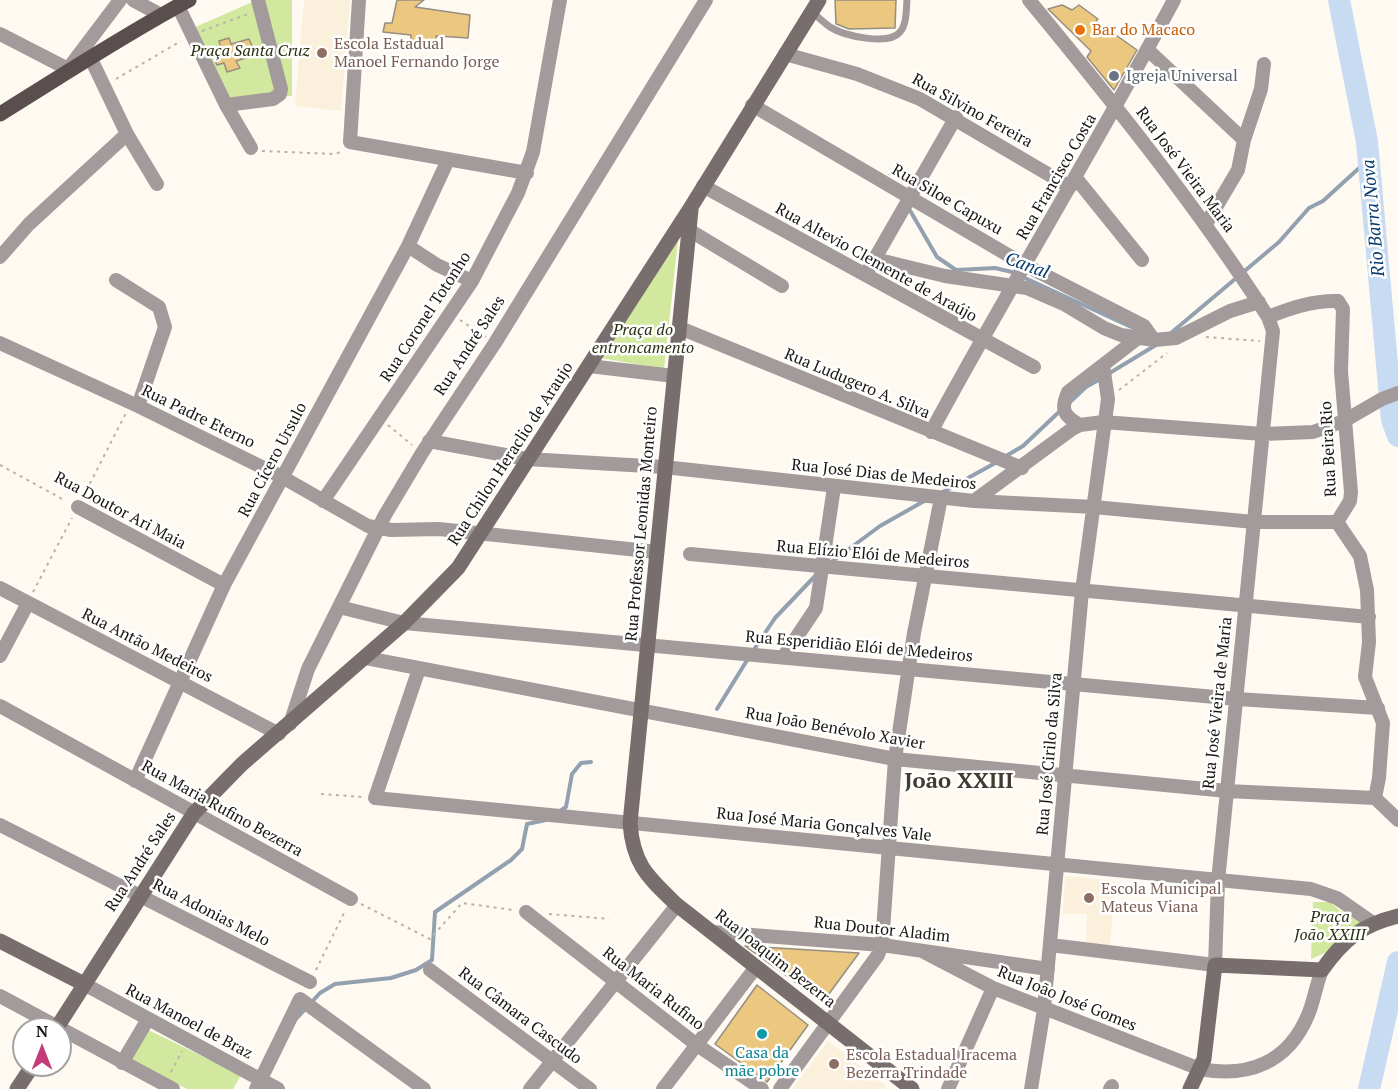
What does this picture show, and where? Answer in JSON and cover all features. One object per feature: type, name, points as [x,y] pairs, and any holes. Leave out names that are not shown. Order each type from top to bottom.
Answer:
[{"type":"main road","points":[[0,114],[68,69],[91,59],[184,3]]},
{"type":"main road","name":"Rua Chilon Heraclio de Araujo","points":[[285,729],[404,623],[458,568],[691,207],[815,6]]},
{"type":"main road","name":"Rua Professor Leonidas Monteiro","points":[[632,844],[630,823],[643,711],[664,467],[691,207]]},
{"type":"main road","name":"Rua André Sales","points":[[63,1017],[195,813],[242,764],[285,729]]},
{"type":"main road","name":"Rua Joaquim Bezerra","points":[[632,844],[645,875],[677,905],[829,1024],[904,1087]]},
{"type":"main road","points":[[1215,965],[1322,970],[1341,944],[1385,919]]},
{"type":"main road","points":[[0,941],[84,984]]},
{"type":"main road","name":"Rua José Vieira de Maria","points":[[1200,1069],[1215,965]]},
{"type":"main road","points":[[1190,1089],[1200,1069]]},
{"type":"street","points":[[0,34],[68,69],[120,0]]},
{"type":"street","points":[[133,0],[161,15]]},
{"type":"street","points":[[359,0],[350,142],[527,173]]},
{"type":"street","name":"Rua Coronel Totonho","points":[[323,501],[472,282],[527,173],[533,152],[560,0]]},
{"type":"street","name":"Rua André Sales","points":[[285,729],[308,669],[377,529],[425,447],[495,343],[706,0]]},
{"type":"street","name":"Rua José Vieira Maria","points":[[1029,0],[1117,107],[1206,224],[1268,316],[1273,331],[1272,341]]},
{"type":"street","name":"Rua Francisco Costa","points":[[931,432],[981,340],[1117,107],[1174,0]]},
{"type":"street","points":[[184,3],[191,35],[226,105],[251,148]]},
{"type":"street","points":[[226,105],[273,99],[280,94],[281,89],[260,5]]},
{"type":"street","points":[[1148,50],[1244,140]]},
{"type":"street","name":"Rua Silvino Fereira","points":[[785,54],[890,86],[956,117],[1072,182],[1142,260]]},
{"type":"street","points":[[91,59],[127,134],[157,184]]},
{"type":"street","points":[[1206,224],[1231,185],[1261,89],[1264,64]]},
{"type":"street","name":"Rua Siloe Capuxu","points":[[752,105],[1025,265],[1144,326],[1154,340]]},
{"type":"street","points":[[865,276],[956,117]]},
{"type":"street","points":[[0,257],[29,224],[127,134]]},
{"type":"street","name":"Rua Cícero Ursulo","points":[[135,781],[224,585],[408,246],[448,160]]},
{"type":"street","name":"Rua Altevio Clemente de Araújo","points":[[703,186],[1034,367]]},
{"type":"street","points":[[689,230],[782,286]]},
{"type":"street","points":[[408,246],[437,265],[472,282]]},
{"type":"street","points":[[875,259],[945,276],[1014,285],[1043,294],[1104,328],[1154,340],[1176,338],[1230,311],[1259,302]]},
{"type":"street","points":[[116,280],[159,307],[163,315],[165,327],[138,406]]},
{"type":"street","name":"Rua Beira Rio","points":[[1268,316],[1304,304],[1326,300],[1341,302],[1344,326],[1341,371],[1351,492],[1350,501],[1337,522]]},
{"type":"street","name":"Rua Ludugero A. Silva","points":[[680,328],[1022,468]]},
{"type":"street","points":[[1080,425],[1065,416],[1064,400],[1079,382],[1138,338]]},
{"type":"street","name":"Rua José Vieira de Maria","points":[[1215,965],[1218,881],[1272,341]]},
{"type":"street","name":"Rua Padre Eterno","points":[[0,343],[138,406],[282,477],[377,529]]},
{"type":"street","points":[[1103,365],[1108,399]]},
{"type":"street","points":[[589,366],[674,376]]},
{"type":"street","points":[[974,501],[1022,468],[1060,437],[1080,425],[1103,422],[1263,434],[1313,432],[1344,421],[1357,412],[1398,393]]},
{"type":"street","name":"Rua José Cirilo da Silva","points":[[1031,1089],[1044,1010],[1082,591],[1103,422],[1108,399]]},
{"type":"street","name":"Rua José Dias de Medeiros","points":[[425,447],[527,459],[664,467],[974,501],[1094,507],[1254,522],[1337,522]]},
{"type":"street","points":[[784,656],[816,608],[834,487]]},
{"type":"street","points":[[780,1089],[878,955],[882,945],[891,849],[895,759],[908,669],[942,498]]},
{"type":"street","name":"Rua Doutor Ari Maia","points":[[78,507],[224,585]]},
{"type":"street","points":[[1337,522],[1360,555],[1369,617],[1365,677],[1368,690],[1383,723],[1375,798],[1398,820]]},
{"type":"street","points":[[377,529],[439,529],[657,552]]},
{"type":"street","name":"Rua Elízio Elói de Medeiros","points":[[690,555],[1369,617]]},
{"type":"street","name":"Rua Antão Medeiros","points":[[0,588],[179,681],[285,729]]},
{"type":"street","points":[[0,656],[28,603]]},
{"type":"street","name":"Rua Esperidião Elói de Medeiros","points":[[339,607],[404,623],[1236,699],[1378,708]]},
{"type":"street","name":"Rua João Benévolo Xavier","points":[[366,658],[895,759],[1227,791],[1375,798]]},
{"type":"street","points":[[375,798],[419,669]]},
{"type":"street","name":"Rua Maria Rufino Bezerra","points":[[0,706],[351,899]]},
{"type":"street","name":"Rua José Maria Gonçalves Vale","points":[[375,798],[1323,892],[1385,919]]},
{"type":"street","name":"Rua Adonias Melo","points":[[0,825],[310,982]]},
{"type":"street","points":[[530,1089],[677,905]]},
{"type":"street","name":"Rua Maria Rufino","points":[[526,912],[697,1044],[762,1089]]},
{"type":"street","name":"Rua Doutor Aladim","points":[[712,932],[882,945],[1048,969]]},
{"type":"street","points":[[1050,945],[1215,965]]},
{"type":"street","name":"Rua João José Gomes","points":[[924,952],[993,988],[1044,1010],[1200,1069]]},
{"type":"street","points":[[663,1089],[756,967]]},
{"type":"street","name":"Rua Câmara Cascudo","points":[[430,970],[590,1089]]},
{"type":"street","points":[[1200,1069],[1222,1073],[1252,1070],[1282,1052],[1296,1037],[1307,1017],[1322,970]]},
{"type":"street","name":"Rua Manoel de Braz","points":[[84,984],[188,1041],[258,1084],[278,1089]]},
{"type":"street","points":[[948,1089],[993,988]]},
{"type":"street","points":[[0,996],[39,1017]]},
{"type":"street","points":[[258,1084],[300,999],[424,1089]]},
{"type":"street","points":[[123,1063],[148,1019]]},
{"type":"street","points":[[72,1035],[168,1087]]},
{"type":"lane","points":[[815,6],[830,27],[847,35],[890,38],[899,34],[904,25],[907,0]]},
{"type":"path","points":[[103,86],[191,35],[260,5]]},
{"type":"path","points":[[251,148],[335,154],[342,152],[350,142]]},
{"type":"path","points":[[451,313],[495,343]]},
{"type":"path","points":[[1198,337],[1272,341]]},
{"type":"path","points":[[1108,399],[1170,350]]},
{"type":"path","points":[[379,418],[425,447]]},
{"type":"path","name":"Rua Doutor Ari Maia","points":[[0,465],[78,507]]},
{"type":"path","points":[[321,794],[375,798]]},
{"type":"path","points":[[310,982],[351,899],[430,939],[462,903],[526,912]]},
{"type":"path","points":[[549,914],[609,919]]},
{"type":"path","points":[[168,1087],[188,1041]]},
{"type":"shaded area","name":"Escola Estadual Manoel Fernando Jorge","points":[[304,0],[350,0],[341,111],[295,106]]},
{"type":"shaded area","name":"Escola Municipal Mateus Viana","points":[[1065,876],[1115,881],[1110,945],[1086,944],[1087,914],[1063,914]]},
{"type":"shaded area","name":"Escola Estadual Iracema Bezerra Trindade","points":[[828,1041],[886,1086],[885,1089],[792,1089]]},
{"type":"green space","name":"Praça Santa Cruz","points":[[257,0],[292,0],[292,96],[222,98],[193,28]]},
{"type":"green space","name":"Praça do entroncamento","points":[[678,240],[664,369],[601,358]]},
{"type":"green space","name":"Praça João XXIII","points":[[1313,902],[1331,902],[1339,910],[1368,921],[1327,952],[1311,959]]},
{"type":"green space","points":[[142,1027],[241,1075],[233,1089],[187,1089],[124,1058]]},
{"type":"building","points":[[397,0],[424,0],[415,7],[470,15],[468,38],[436,36],[436,43],[411,40],[411,35],[383,32],[385,23],[392,23]]},
{"type":"building","points":[[835,0],[896,0],[895,28],[849,29],[836,24]]},
{"type":"building","points":[[1062,5],[1072,10],[1079,5],[1098,19],[1096,21],[1137,50],[1114,90],[1087,57],[1091,51],[1048,9]]},
{"type":"building","points":[[229,38],[231,44],[249,39],[256,55],[236,61],[240,68],[227,72],[224,63],[217,65],[210,51],[221,49],[219,41]]},
{"type":"building","points":[[745,946],[859,953],[823,1002]]},
{"type":"building","name":"Casa da mãe pobre","points":[[757,985],[808,1025],[767,1082],[715,1044]]},
{"type":"waterway","name":"Rio Barra Nova","points":[[1339,0],[1367,142],[1392,420],[1398,436]]},
{"type":"waterway","name":"Canal","points":[[1171,333],[1279,242],[1309,208],[1323,201],[1368,160]]},
{"type":"waterway","name":"Canal","points":[[908,207],[937,257],[956,270],[995,268],[1012,272],[1142,332]]},
{"type":"waterway","points":[[1108,374],[1156,345]]},
{"type":"waterway","points":[[1070,402],[1086,387],[1102,378]]},
{"type":"waterway","points":[[1006,456],[1023,446],[1060,411]]},
{"type":"waterway","points":[[941,493],[997,462]]},
{"type":"waterway","points":[[830,563],[880,526],[926,500]]},
{"type":"waterway","points":[[753,651],[775,618],[817,574]]},
{"type":"waterway","points":[[717,709],[749,657]]},
{"type":"waterway","points":[[560,811],[566,807],[572,774],[581,763],[591,762]]},
{"type":"waterway","points":[[296,1019],[320,993],[335,984],[391,978],[416,970],[432,960],[435,912],[511,860],[522,849],[527,824],[546,820]]},
{"type":"waterway","name":"Rio Barra Nova","points":[[1369,1089],[1398,962]]},
{"type":"place","name":"Bar do Macaco","points":[[1080,30]]},
{"type":"place","name":"Escola Estadual Manoel Fernando Jorge","points":[[322,53]]},
{"type":"place","name":"Igreja Universal","points":[[1114,76]]},
{"type":"place","name":"Escola Municipal Mateus Viana","points":[[1089,898]]},
{"type":"place","name":"Casa da mãe pobre","points":[[762,1034]]},
{"type":"place","name":"Escola Estadual Iracema Bezerra Trindade","points":[[834,1064]]},
{"type":"district","name":"João XXIII","points":[[959,782]]}]
